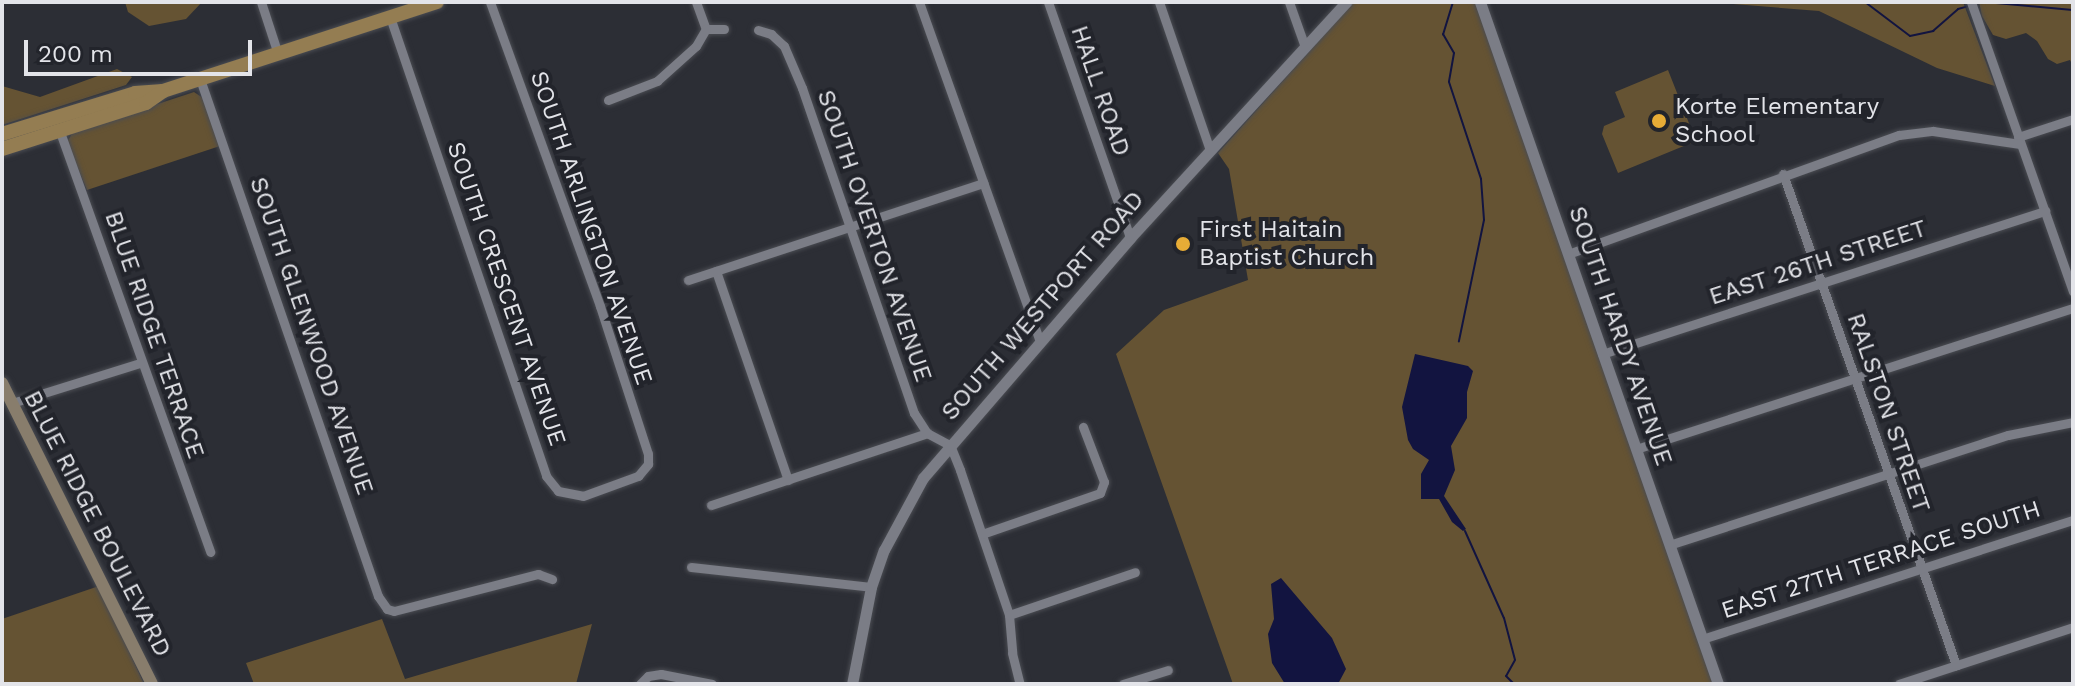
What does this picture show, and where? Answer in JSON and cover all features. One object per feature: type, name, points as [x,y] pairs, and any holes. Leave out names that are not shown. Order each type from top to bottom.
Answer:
[{"type":"main road","points":[[2,134],[135,93],[163,91],[437,2]]},
{"type":"main road","points":[[2,149],[146,103],[163,91]]},
{"type":"main road","name":"BLUE RIDGE BOULEVARD","points":[[2,383],[152,684]]},
{"type":"street","points":[[261,2],[278,54]]},
{"type":"street","name":"SOUTH ARLINGTON AVENUE","points":[[490,2],[600,306],[648,454],[645,468]]},
{"type":"street","points":[[696,2],[706,29]]},
{"type":"street","points":[[919,2],[1040,342]]},
{"type":"street","name":"HALL ROAD","points":[[1048,2],[1130,238]]},
{"type":"street","points":[[1159,2],[1210,150]]},
{"type":"street","points":[[1289,2],[1305,47]]},
{"type":"street","name":"SOUTH WESTPORT ROAD","points":[[852,684],[871,587],[901,513],[950,445],[1130,238],[1346,2]]},
{"type":"street","name":"SOUTH HARDY AVENUE","points":[[1480,2],[1718,684]]},
{"type":"street","points":[[1971,2],[2073,292]]},
{"type":"street","name":"SOUTH CRESCENT AVENUE","points":[[390,17],[485,301],[551,484],[567,495],[583,496],[638,476],[645,468]]},
{"type":"street","points":[[706,29],[724,29]]},
{"type":"street","points":[[608,100],[657,81],[696,46],[706,29]]},
{"type":"street","name":"SOUTH OVERTON AVENUE","points":[[758,30],[771,34],[784,46],[914,413],[927,433]]},
{"type":"street","name":"SOUTH GLENWOOD AVENUE","points":[[200,79],[378,596],[385,606],[394,611],[538,574],[552,579]]},
{"type":"street","points":[[1568,254],[1783,174],[1916,132],[1949,132],[2019,140],[2073,119]]},
{"type":"street","name":"BLUE RIDGE TERRACE","points":[[60,132],[210,552]]},
{"type":"street","name":"RALSTON STREET","points":[[1783,174],[1956,665]]},
{"type":"street","points":[[688,280],[983,183]]},
{"type":"street","name":"EAST 26TH STREET","points":[[1602,354],[2046,211]]},
{"type":"street","points":[[716,271],[788,480]]},
{"type":"street","points":[[1636,449],[2073,308]]},
{"type":"street","points":[[12,403],[140,363]]},
{"type":"street","points":[[1669,545],[2008,435],[2073,422]]},
{"type":"street","points":[[982,534],[1100,493],[1104,482],[1083,427]]},
{"type":"street","points":[[711,505],[927,433],[950,445],[1009,615],[1012,653],[1020,684]]},
{"type":"street","name":"EAST 27TH TERRACE SOUTH","points":[[1702,639],[2073,520]]},
{"type":"street","points":[[691,567],[871,587]]},
{"type":"street","points":[[1009,615],[1135,572]]},
{"type":"street","points":[[1899,684],[2073,627]]},
{"type":"street","points":[[1123,684],[1168,670]]},
{"type":"street","points":[[640,684],[648,676],[661,674],[712,684]]},
{"type":"shaded area","points":[[125,2],[202,2],[186,19],[149,26],[128,12]]},
{"type":"shaded area","points":[[1354,2],[1476,2],[1713,684],[1233,684],[1116,354],[1164,310],[1248,280],[1229,169],[1218,153]]},
{"type":"shaded area","points":[[1708,2],[1963,2],[1995,86],[1937,68],[1819,11]]},
{"type":"shaded area","points":[[1979,2],[2073,2],[2073,66],[2070,60],[2057,64],[2048,59],[2037,41],[2026,33],[2006,39],[1993,35],[1982,16]]},
{"type":"shaded area","points":[[117,69],[132,77],[126,85],[2,125],[2,86],[40,97]]},
{"type":"shaded area","points":[[1668,70],[1696,141],[1618,173],[1602,134],[1604,126],[1625,117],[1615,92]]},
{"type":"shaded area","points":[[194,92],[203,98],[220,146],[87,190],[67,142],[73,132]]},
{"type":"shaded area","points":[[1415,354],[1468,366],[1473,371],[1467,392],[1467,418],[1451,446],[1455,470],[1444,496],[1466,529],[1463,531],[1452,522],[1439,499],[1421,499],[1421,474],[1429,460],[1413,449],[1408,440],[1402,407]]},
{"type":"shaded area","points":[[1281,578],[1332,638],[1346,669],[1338,684],[1285,684],[1272,663],[1268,634],[1274,619],[1271,584]]},
{"type":"shaded area","points":[[99,586],[144,684],[2,684],[2,619]]},
{"type":"shaded area","points":[[382,619],[405,679],[592,624],[576,684],[254,684],[246,663]]},
{"type":"waterway","points":[[1453,2],[1443,34],[1454,53],[1449,82],[1481,179],[1484,220],[1459,341]]},
{"type":"waterway","points":[[1865,2],[1910,36],[1933,31],[1958,9],[1969,6]]},
{"type":"waterway","points":[[1985,2],[2073,10]]},
{"type":"waterway","points":[[1465,531],[1504,618],[1515,660],[1506,676],[1514,684]]},
{"type":"place","name":"Korte Elementary School","points":[[1659,121]]},
{"type":"place","name":"First Haitain Baptist Church","points":[[1183,244]]}]
